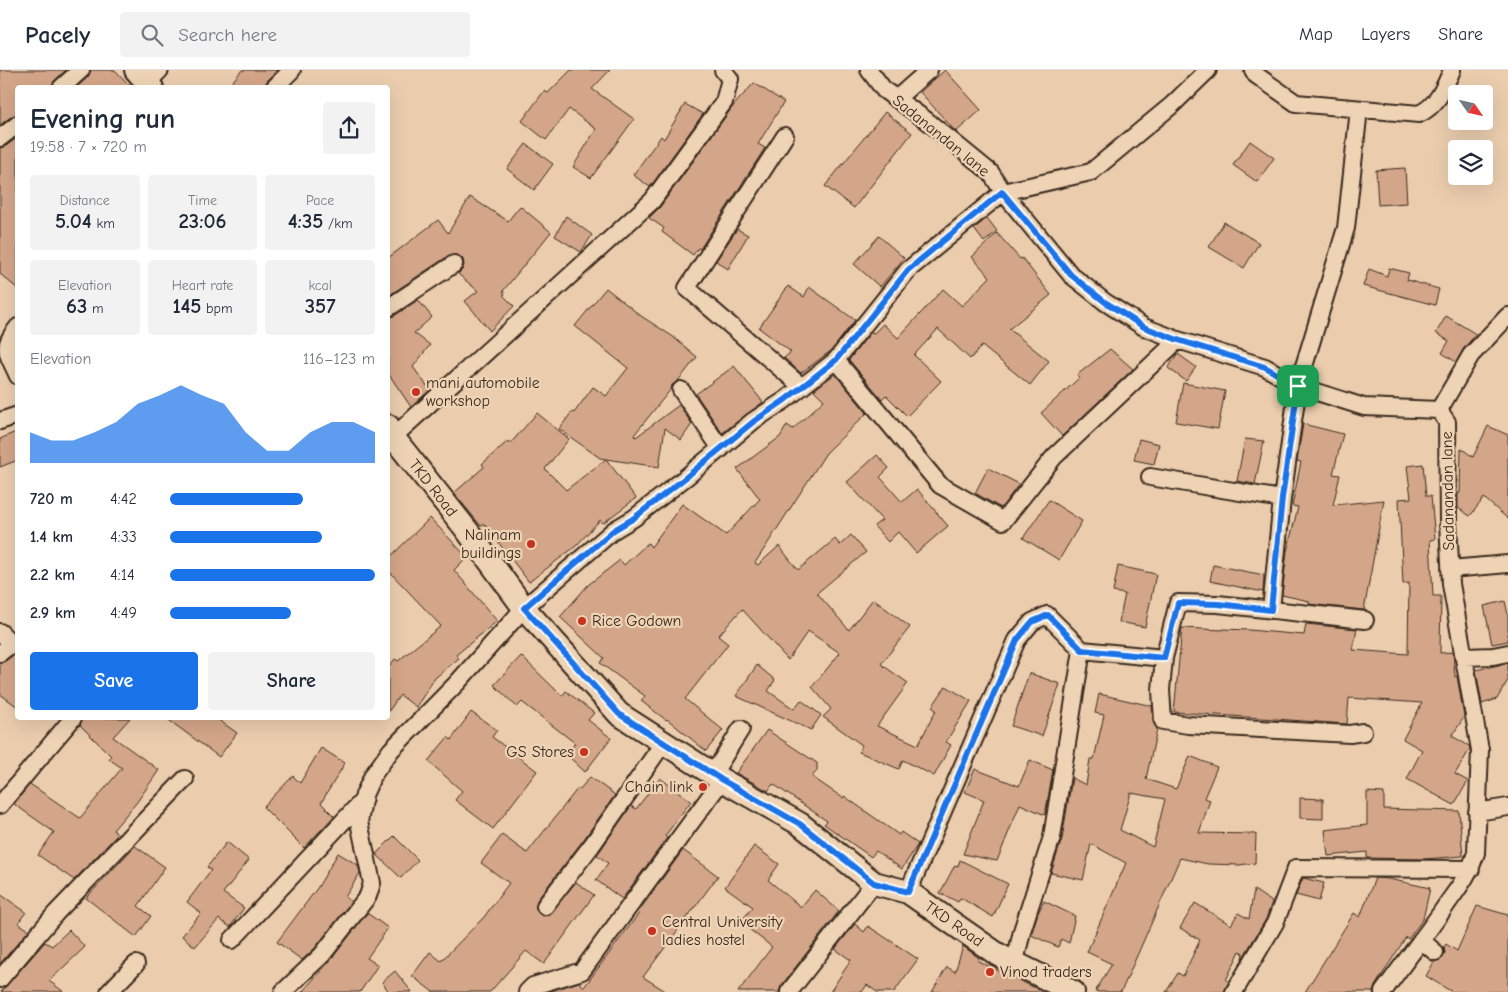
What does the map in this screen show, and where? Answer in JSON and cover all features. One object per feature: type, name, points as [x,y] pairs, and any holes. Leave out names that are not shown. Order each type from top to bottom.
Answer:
[{"type":"street","points":[[64,85],[81,70]]},
{"type":"street","points":[[277,85],[292,70]]},
{"type":"street","points":[[390,432],[652,201],[724,102],[730,79],[723,70]]},
{"type":"street","name":"Sadanandan lane","points":[[869,70],[884,90],[926,120],[991,173],[1002,192],[1071,275],[1105,302],[1144,327],[1178,340],[1265,367],[1298,386],[1364,407],[1438,410],[1447,422],[1451,584],[1480,750],[1476,853],[1471,869],[1383,992]]},
{"type":"street","points":[[896,98],[929,70]]},
{"type":"street","points":[[283,992],[322,955],[368,896],[372,883],[360,822],[364,799],[373,775],[391,750],[457,682],[524,608],[614,530],[634,518],[753,422],[836,360],[908,270],[1002,192],[1091,172],[1172,105],[1208,70]]},
{"type":"street","points":[[1253,70],[1256,75],[1296,103],[1418,114],[1426,110],[1439,98],[1452,70]]},
{"type":"street","points":[[1271,610],[1282,498],[1298,386],[1346,228],[1359,108]]},
{"type":"street","points":[[0,138],[15,126]]},
{"type":"street","points":[[785,136],[687,288],[802,387]]},
{"type":"street","points":[[390,307],[454,264]]},
{"type":"street","points":[[1438,410],[1471,355],[1508,316]]},
{"type":"street","points":[[15,331],[9,338],[6,348],[15,369]]},
{"type":"street","points":[[836,360],[940,485],[1003,522],[1054,457],[1178,340]]},
{"type":"street","points":[[681,390],[721,449]]},
{"type":"street","points":[[0,421],[15,415]]},
{"type":"street","name":"TKD Road","points":[[390,432],[466,529],[524,608],[619,714],[718,777],[800,824],[874,883],[908,892],[997,954],[1073,992]]},
{"type":"street","points":[[1150,477],[1282,498]]},
{"type":"street","points":[[1450,569],[1508,564]]},
{"type":"street","points":[[1363,732],[1350,734],[1188,726],[1163,721],[1161,690],[1164,658],[1178,603],[1218,604],[1365,620]]},
{"type":"street","points":[[908,892],[1017,640],[1032,622],[1048,615],[1082,650],[1164,658]]},
{"type":"street","points":[[0,632],[10,645]]},
{"type":"street","points":[[1015,962],[1022,931],[1052,836],[1082,650]]},
{"type":"street","points":[[1464,657],[1493,656],[1508,653]]},
{"type":"street","points":[[0,805],[72,720]]},
{"type":"street","points":[[527,992],[533,986],[582,971],[718,777],[741,730]]},
{"type":"street","points":[[545,906],[592,845],[664,742]]},
{"type":"street","points":[[0,979],[56,913],[185,779]]},
{"type":"street","points":[[232,940],[364,799]]},
{"type":"street","points":[[1477,812],[1508,807]]},
{"type":"street","points":[[1234,992],[1275,923],[1296,868],[1471,869]]},
{"type":"street","points":[[789,992],[874,883]]},
{"type":"street","points":[[1421,940],[1435,952]]},
{"type":"street","points":[[109,992],[136,964]]},
{"type":"building","points":[[0,70],[66,70],[52,85],[15,85],[15,115],[0,125]]},
{"type":"building","points":[[91,70],[115,70],[129,85],[79,85],[88,77]]},
{"type":"building","points":[[242,70],[278,70],[265,85],[230,85]]},
{"type":"building","points":[[571,70],[610,70],[592,89],[634,119],[591,178],[573,167],[596,129],[569,109],[546,140],[522,121],[544,91],[548,93]]},
{"type":"building","points":[[945,70],[981,110],[956,132],[920,92]]},
{"type":"building","points":[[754,83],[784,102],[758,144],[765,148],[700,249],[698,248],[693,255],[662,232],[664,228],[649,218],[660,207],[734,105]]},
{"type":"building","points":[[685,104],[703,114],[650,187],[633,175],[661,136],[664,139]]},
{"type":"building","points":[[885,112],[912,133],[854,208],[825,186]]},
{"type":"building","points":[[15,139],[15,286],[0,274],[0,148]]},
{"type":"building","points":[[1250,141],[1274,158],[1257,182],[1233,165]]},
{"type":"building","points":[[526,144],[553,164],[534,190],[507,169]]},
{"type":"building","points":[[1405,168],[1407,203],[1378,205],[1376,170]]},
{"type":"building","points":[[470,197],[508,221],[520,206],[551,232],[503,291],[505,294],[503,295],[514,306],[490,331],[465,301],[478,291],[458,274],[463,269],[464,264],[463,259],[458,255],[448,256],[390,295],[390,256],[438,220],[448,233]]},
{"type":"building","points":[[566,216],[592,235],[581,252],[555,236]]},
{"type":"building","points":[[987,218],[997,231],[984,242],[974,229]]},
{"type":"building","points":[[1224,222],[1259,243],[1244,268],[1209,247]]},
{"type":"building","points":[[737,229],[748,235],[728,269],[716,261]]},
{"type":"building","points":[[997,233],[1020,259],[1022,258],[1051,295],[1009,329],[1049,361],[1030,385],[982,346],[970,359],[938,329],[914,355],[941,381],[907,416],[886,395],[882,399],[849,360],[871,332],[874,333],[883,324],[898,338],[943,289],[962,306],[990,277],[972,257]]},
{"type":"building","points":[[879,236],[904,258],[880,287],[854,264]]},
{"type":"building","points":[[1389,268],[1409,273],[1407,280],[1439,289],[1435,305],[1363,286],[1369,269],[1387,276]]},
{"type":"building","points":[[788,286],[804,297],[809,287],[855,320],[832,350],[801,373],[784,358],[791,352],[759,328]]},
{"type":"building","points":[[606,288],[641,316],[672,336],[697,357],[678,381],[672,385],[671,389],[634,435],[636,437],[679,405],[692,424],[681,440],[665,428],[659,467],[600,458],[559,429],[572,412],[574,413],[593,387],[606,396],[628,368],[575,326]]},
{"type":"building","points":[[418,300],[432,317],[414,333],[430,345],[413,367],[430,390],[411,407],[390,376],[390,317]]},
{"type":"building","points":[[1446,316],[1476,334],[1464,348],[1456,362],[1442,353],[1449,341],[1436,333]]},
{"type":"building","points":[[1110,349],[1133,369],[1062,436],[1041,413],[1079,378],[1077,375]]},
{"type":"building","points":[[1178,354],[1196,367],[1186,381],[1168,368]]},
{"type":"building","points":[[734,366],[763,402],[722,433],[696,394]]},
{"type":"building","points":[[835,374],[867,413],[826,453],[755,563],[758,565],[779,546],[798,570],[835,539],[840,545],[851,535],[866,552],[817,593],[849,630],[873,599],[910,627],[881,664],[908,683],[877,726],[918,745],[936,710],[932,707],[946,686],[971,701],[946,742],[951,745],[934,776],[903,760],[899,769],[859,752],[862,745],[823,717],[831,709],[812,687],[840,653],[808,631],[788,660],[742,609],[718,636],[728,644],[685,699],[723,730],[706,751],[667,719],[641,701],[645,696],[600,663],[604,658],[560,617],[588,585],[620,560],[624,565],[648,543],[651,547],[682,504],[726,535],[760,499],[737,469],[780,437],[787,425],[793,429],[824,400],[814,390]]},
{"type":"building","points":[[1183,383],[1225,391],[1218,429],[1176,422]]},
{"type":"building","points":[[537,413],[569,439],[545,469],[566,490],[606,459],[636,498],[603,523],[600,520],[576,546],[529,582],[484,524],[481,526],[454,493],[484,467],[482,464],[508,441],[510,444]]},
{"type":"building","points":[[1303,424],[1343,434],[1333,474],[1340,475],[1333,505],[1384,500],[1364,610],[1309,604],[1309,601],[1282,595],[1287,551],[1298,507],[1292,506],[1301,462],[1297,461]]},
{"type":"building","points":[[1488,426],[1508,435],[1508,519],[1484,498],[1470,516],[1458,508],[1461,448],[1473,457]]},
{"type":"building","points":[[15,432],[15,461],[0,467],[0,439]]},
{"type":"building","points":[[1139,439],[1159,444],[1154,464],[1134,460]]},
{"type":"building","points":[[1245,439],[1264,441],[1255,484],[1237,481]]},
{"type":"building","points":[[877,455],[889,468],[880,477],[902,502],[917,489],[948,526],[916,553],[898,532],[888,542],[874,526],[882,520],[847,482]]},
{"type":"building","points":[[1423,464],[1426,496],[1431,496],[1435,539],[1430,540],[1433,596],[1441,596],[1440,653],[1453,652],[1455,677],[1457,676],[1464,717],[1452,736],[1469,746],[1470,749],[1455,774],[1468,781],[1454,805],[1407,779],[1422,750],[1403,739],[1422,703],[1349,698],[1347,724],[1174,712],[1182,628],[1249,630],[1304,635],[1306,624],[1357,629],[1353,650],[1408,654],[1409,583],[1403,584],[1399,499],[1411,498],[1407,466]]},
{"type":"building","points":[[988,468],[1019,484],[1001,508],[975,493]]},
{"type":"building","points":[[1049,500],[1082,521],[1059,560],[1023,538]]},
{"type":"building","points":[[430,518],[467,557],[454,570],[497,621],[456,655],[459,658],[435,678],[416,707],[400,695],[390,709],[390,665],[395,659],[398,661],[441,626],[390,572],[390,557]]},
{"type":"building","points":[[1213,565],[1264,575],[1263,592],[1210,581]]},
{"type":"building","points":[[1118,566],[1156,574],[1145,627],[1119,622],[1125,594],[1113,592]]},
{"type":"building","points":[[1505,601],[1508,615],[1508,641],[1492,644],[1484,606]]},
{"type":"building","points":[[15,654],[15,705],[0,694],[0,664]]},
{"type":"building","points":[[521,656],[562,696],[566,691],[594,713],[588,720],[611,738],[585,772],[567,755],[575,743],[522,702],[517,707],[494,685]]},
{"type":"building","points":[[1508,663],[1508,680],[1497,699],[1482,704],[1476,670]]},
{"type":"building","points":[[757,665],[775,680],[768,691],[794,709],[801,700],[821,715],[811,730],[736,696]]},
{"type":"building","points":[[1029,673],[1060,684],[1042,736],[1011,726]]},
{"type":"building","points":[[1099,694],[1152,706],[1153,722],[1157,729],[1146,779],[1176,789],[1190,756],[1217,767],[1204,798],[1210,800],[1199,833],[1256,834],[1255,863],[1239,865],[1208,864],[1180,858],[1121,992],[1095,992],[1112,964],[1087,952],[1126,863],[1091,844],[1083,880],[1051,873],[1062,839],[1072,778],[1086,785],[1090,759],[1094,759],[1104,715],[1095,713]],"holes":[[[1131,793],[1165,799],[1153,847],[1120,830]]]},
{"type":"building","points":[[471,712],[497,730],[492,737],[537,771],[493,829],[455,800],[462,791],[428,761],[448,737],[451,740]]},
{"type":"building","points":[[82,720],[128,720],[113,737],[159,770],[137,802],[113,830],[118,834],[74,880],[38,855],[54,832],[14,804],[30,784],[80,818],[122,768],[109,759],[111,756],[80,725]]},
{"type":"building","points":[[169,720],[219,720],[237,733],[219,757]]},
{"type":"building","points":[[767,730],[817,763],[817,770],[812,777],[843,798],[844,796],[899,835],[901,832],[918,844],[902,869],[876,851],[871,857],[824,824],[827,821],[773,784],[768,791],[736,773]]},
{"type":"building","points":[[321,748],[345,763],[321,803],[334,816],[304,848],[263,807],[293,776],[300,783]]},
{"type":"building","points":[[1030,760],[1053,770],[1045,815],[1020,804],[997,861],[963,854],[984,800],[965,792],[975,769],[1019,786]]},
{"type":"building","points":[[590,777],[615,795],[537,900],[536,909],[543,916],[549,915],[576,882],[594,895],[544,964],[526,951],[490,992],[433,992],[412,976],[430,952],[441,961],[484,917],[509,883],[481,863],[502,835],[527,853],[578,788],[580,789]]},
{"type":"building","points":[[660,778],[691,801],[665,836],[667,838],[622,899],[596,880],[608,863],[597,855],[631,806],[636,809]]},
{"type":"building","points":[[1367,792],[1384,793],[1384,809],[1459,811],[1463,856],[1425,859],[1367,858],[1367,852],[1328,856],[1325,830],[1367,825]]},
{"type":"building","points":[[1300,798],[1323,799],[1323,819],[1300,818]]},
{"type":"building","points":[[394,836],[418,860],[401,878],[376,854]]},
{"type":"building","points":[[227,842],[249,860],[223,893],[244,908],[230,927],[219,919],[195,947],[182,936],[201,913],[187,902],[211,870],[207,867]]},
{"type":"building","points":[[135,846],[165,867],[138,906],[151,916],[136,937],[86,898]]},
{"type":"building","points":[[754,846],[779,864],[768,880],[801,907],[815,890],[839,911],[781,986],[779,992],[738,992],[772,947],[740,922],[753,907],[725,887]]},
{"type":"building","name":"Central University ladies hostel","points":[[683,850],[718,876],[643,977],[667,992],[548,992],[579,982],[584,987]]},
{"type":"building","points":[[338,853],[358,865],[360,873],[345,897],[351,902],[315,948],[302,960],[277,942],[318,887]]},
{"type":"building","points":[[960,860],[1008,884],[993,917],[961,898],[958,902],[940,893],[955,865],[958,866]]},
{"type":"building","points":[[1303,878],[1324,883],[1319,901],[1296,895]]},
{"type":"building","points":[[1375,878],[1389,879],[1430,888],[1423,919],[1408,939],[1406,937],[1373,992],[1305,992],[1354,913],[1360,917]]},
{"type":"building","points":[[1254,890],[1272,902],[1266,919],[1242,959],[1243,953],[1240,951],[1226,980],[1229,981],[1224,992],[1166,992],[1178,973],[1183,976],[1200,940],[1180,928],[1195,903],[1231,925],[1238,913],[1249,919]]},
{"type":"building","points":[[0,894],[26,912],[18,923],[29,930],[0,964]]},
{"type":"building","points":[[1044,901],[1075,916],[1069,943],[1061,939],[1058,947],[1031,935]]},
{"type":"building","points":[[1477,906],[1508,915],[1508,992],[1452,992],[1426,976],[1434,962],[1443,958],[1446,944],[1457,951]]},
{"type":"building","points":[[367,913],[388,928],[367,958],[378,965],[360,992],[302,992],[330,961]]},
{"type":"building","points":[[855,924],[864,932],[868,926],[918,959],[894,992],[877,992],[867,985],[862,992],[830,992],[851,960],[835,949]]},
{"type":"building","points":[[69,930],[85,947],[49,981],[64,992],[1,992],[45,942],[52,946]]},
{"type":"building","points":[[963,946],[979,958],[978,961],[1044,992],[932,992],[947,967],[955,972]]},
{"type":"building","points":[[395,971],[412,992],[389,992],[382,982]]},
{"type":"place","name":"mani automobile workshop","points":[[416,392]]},
{"type":"place","name":"Nalinam buildings","points":[[531,544]]},
{"type":"place","name":"Rice Godown","points":[[582,621]]},
{"type":"place","name":"GS Stores","points":[[584,752]]},
{"type":"place","name":"Chain link","points":[[703,787]]},
{"type":"place","name":"Central University ladies hostel","points":[[652,931]]},
{"type":"place","name":"Vinod traders","points":[[990,972]]},
{"type":"route","points":[[1002,192],[1071,275],[1105,302],[1144,327],[1178,340],[1265,367],[1298,386],[1282,498],[1271,610],[1218,604],[1178,603],[1164,658],[1082,650],[1048,615],[1032,622],[1017,640],[908,892],[874,883],[800,824],[722,780],[619,714],[524,608],[614,530],[634,518],[753,422],[785,400],[836,360],[908,270],[1002,192]]}]
